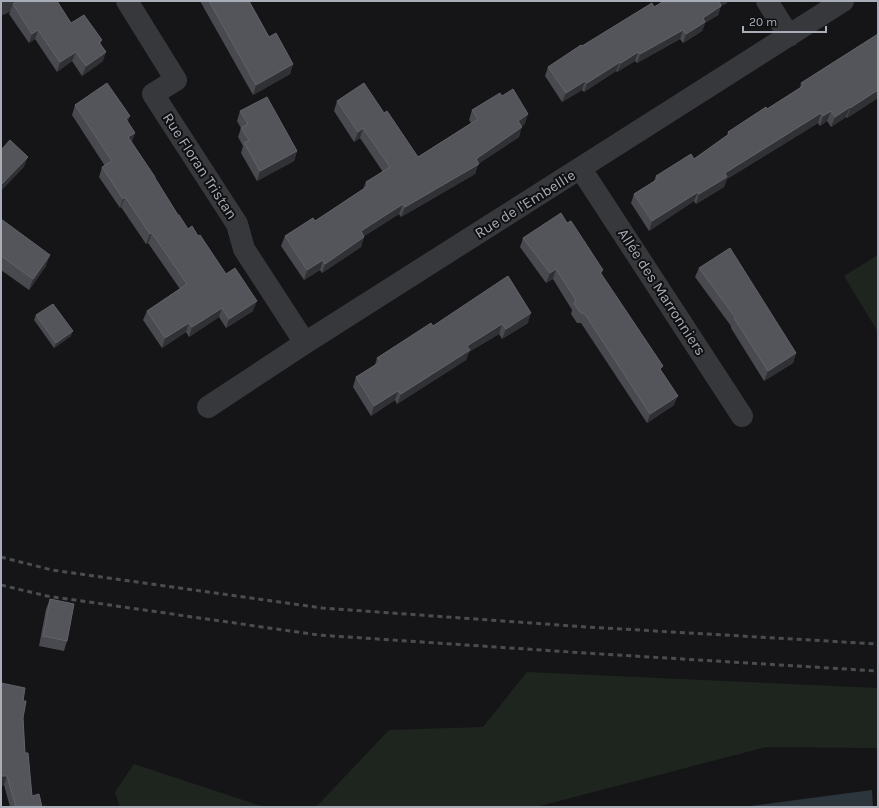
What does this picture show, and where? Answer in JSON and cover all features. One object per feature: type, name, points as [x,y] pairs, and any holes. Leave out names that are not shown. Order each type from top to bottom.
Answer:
[{"type":"street","points":[[1,4],[6,1]]},
{"type":"street","name":"Rue Floran Tristan","points":[[127,1],[176,80],[153,94],[237,224],[244,249],[305,343]]},
{"type":"street","points":[[767,1],[789,36]]},
{"type":"street","name":"Rue de l'Embellie","points":[[208,407],[305,343],[843,1]]},
{"type":"street","name":"Allée des Marronniers","points":[[581,168],[742,416]]},
{"type":"shaded area","points":[[878,255],[878,332],[844,276]]},
{"type":"shaded area","points":[[527,672],[878,688],[878,748],[766,747],[536,807],[316,807],[389,730],[483,727]]},
{"type":"shaded area","points":[[134,764],[264,807],[120,807],[115,792]]},
{"type":"shaded area","points":[[872,790],[873,807],[743,807]]},
{"type":"building","points":[[17,1],[57,1],[71,23],[84,15],[102,40],[99,42],[106,52],[86,66],[76,52],[60,62],[38,30],[32,34],[13,4]]},
{"type":"building","points":[[209,1],[249,1],[269,37],[276,33],[293,64],[256,85]]},
{"type":"building","points":[[664,1],[719,1],[721,6],[703,18],[705,22],[686,34],[683,30],[640,54],[638,52],[587,83],[585,81],[566,93],[548,67],[581,45],[582,46],[652,3],[654,7]]},
{"type":"building","points":[[878,34],[878,90],[835,117],[831,111],[823,116],[821,113],[725,173],[727,177],[699,194],[698,192],[652,221],[634,194],[658,179],[656,176],[691,154],[694,159],[729,134],[728,132],[766,107],[767,109],[803,86],[801,83]]},
{"type":"building","points":[[107,83],[130,116],[126,119],[135,133],[128,137],[178,215],[188,229],[192,226],[198,236],[200,235],[226,274],[235,268],[257,301],[229,319],[222,308],[192,327],[189,323],[165,338],[147,311],[187,284],[125,197],[123,199],[102,167],[112,161],[75,105]]},
{"type":"building","points":[[364,83],[384,113],[387,111],[418,157],[478,119],[472,110],[500,93],[502,96],[513,89],[528,114],[518,121],[522,127],[476,159],[479,164],[405,207],[403,204],[361,231],[364,237],[325,264],[323,260],[307,270],[285,236],[313,218],[315,221],[368,186],[366,182],[390,167],[363,128],[358,132],[337,101]]},
{"type":"building","points":[[267,97],[297,151],[260,171],[244,143],[249,140],[241,128],[248,124],[240,111]]},
{"type":"building","points":[[10,140],[28,157],[1,185],[1,150]]},
{"type":"building","points":[[561,213],[567,223],[571,221],[603,270],[600,272],[663,366],[660,369],[678,396],[650,414],[585,314],[581,313],[574,304],[576,300],[556,269],[550,273],[523,238]]},
{"type":"building","points":[[1,219],[50,255],[33,279],[1,256]]},
{"type":"building","points":[[730,248],[796,353],[768,371],[734,318],[735,317],[699,268]]},
{"type":"building","points":[[508,276],[531,313],[506,329],[502,324],[467,346],[470,350],[401,394],[398,391],[374,406],[356,377],[380,362],[377,358],[431,323],[433,326]]},
{"type":"building","points":[[53,304],[73,331],[56,343],[36,315]]},
{"type":"building","points":[[50,599],[74,604],[67,641],[43,636]]},
{"type":"building","points":[[1,683],[25,688],[23,701],[26,701],[23,718],[25,753],[28,753],[32,796],[39,794],[42,807],[16,807],[7,776],[1,776]]},
{"type":"railway","points":[[1,557],[52,570],[322,608],[587,627],[878,644]]},
{"type":"railway","points":[[1,585],[47,596],[318,635],[878,671]]}]
